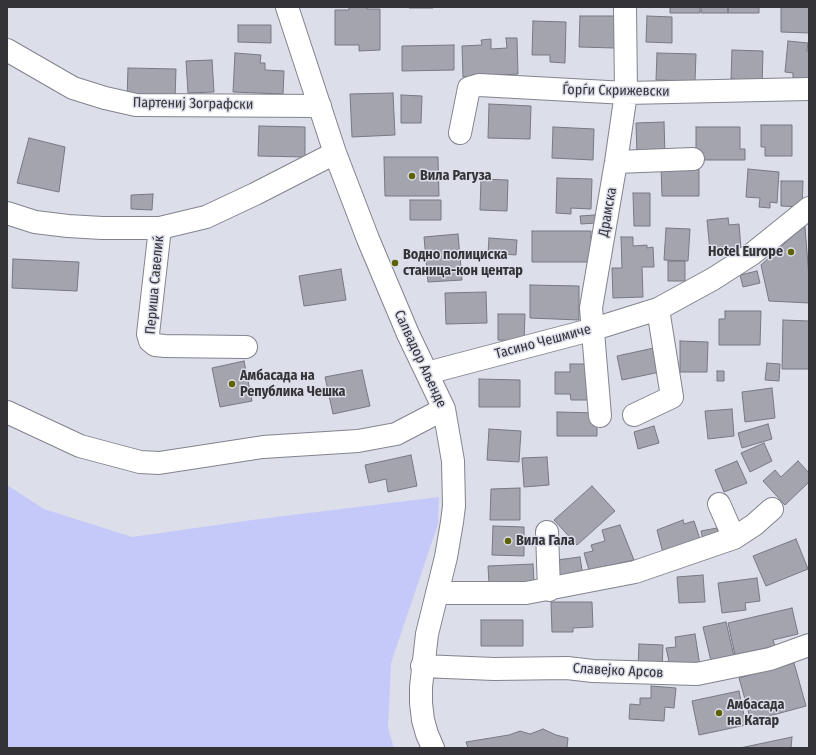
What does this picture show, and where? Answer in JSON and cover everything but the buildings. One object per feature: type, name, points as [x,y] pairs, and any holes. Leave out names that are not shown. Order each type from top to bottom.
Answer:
[{"type":"street","name":"Салвадор Аљенде","points":[[287,7],[335,153],[371,246],[408,334],[444,409],[453,461],[455,490],[452,522],[427,634],[422,666],[421,704],[423,720],[433,748]]},
{"type":"street","name":"Драмска","points":[[600,416],[594,328],[591,318],[591,308],[616,162],[626,93],[626,7]]},
{"type":"street","name":"Партениј Зографски","points":[[7,50],[73,88],[136,106],[320,106]]},
{"type":"street","name":"Ѓорѓи Скрижевски","points":[[460,133],[469,88],[479,85],[626,93],[809,89]]},
{"type":"street","name":"Периша Савелиќ","points":[[7,213],[35,222],[68,226],[102,228],[160,228],[206,216],[255,194],[335,153]]},
{"type":"street","points":[[616,162],[693,159]]},
{"type":"street","name":"Тасино Чешмиче","points":[[427,373],[594,328],[658,309],[713,279],[752,254],[809,208]]},
{"type":"street","name":"Периша Савелиќ","points":[[160,228],[148,334],[150,341],[155,345],[165,346],[246,347]]},
{"type":"street","points":[[634,415],[672,397],[658,309]]},
{"type":"street","points":[[7,412],[80,446],[140,462],[159,462],[263,447],[358,441],[396,434],[444,409]]},
{"type":"street","points":[[719,504],[734,538]]},
{"type":"street","points":[[437,593],[526,594],[635,572],[734,538],[754,525],[772,509]]},
{"type":"street","points":[[547,532],[549,590]]},
{"type":"street","name":"Славејко Арсов","points":[[422,666],[494,669],[567,668],[601,671],[697,674],[770,659],[809,645]]},
{"type":"street","points":[[417,748],[421,704]]},
{"type":"shaded area","points":[[7,485],[44,509],[132,537],[252,520],[439,497],[438,524],[391,663],[388,728],[394,748],[7,748]]},
{"type":"place","name":"Вила Рагуза","points":[[412,176]]},
{"type":"place","name":"Hotel Europe","points":[[791,252]]},
{"type":"place","name":"Водно полициска станица-кон центар","points":[[395,263]]},
{"type":"place","name":"Амбасада на Република Чешка","points":[[232,384]]},
{"type":"place","name":"Вила Гала","points":[[508,541]]},
{"type":"place","name":"Амбасада на Катар","points":[[719,713]]}]
